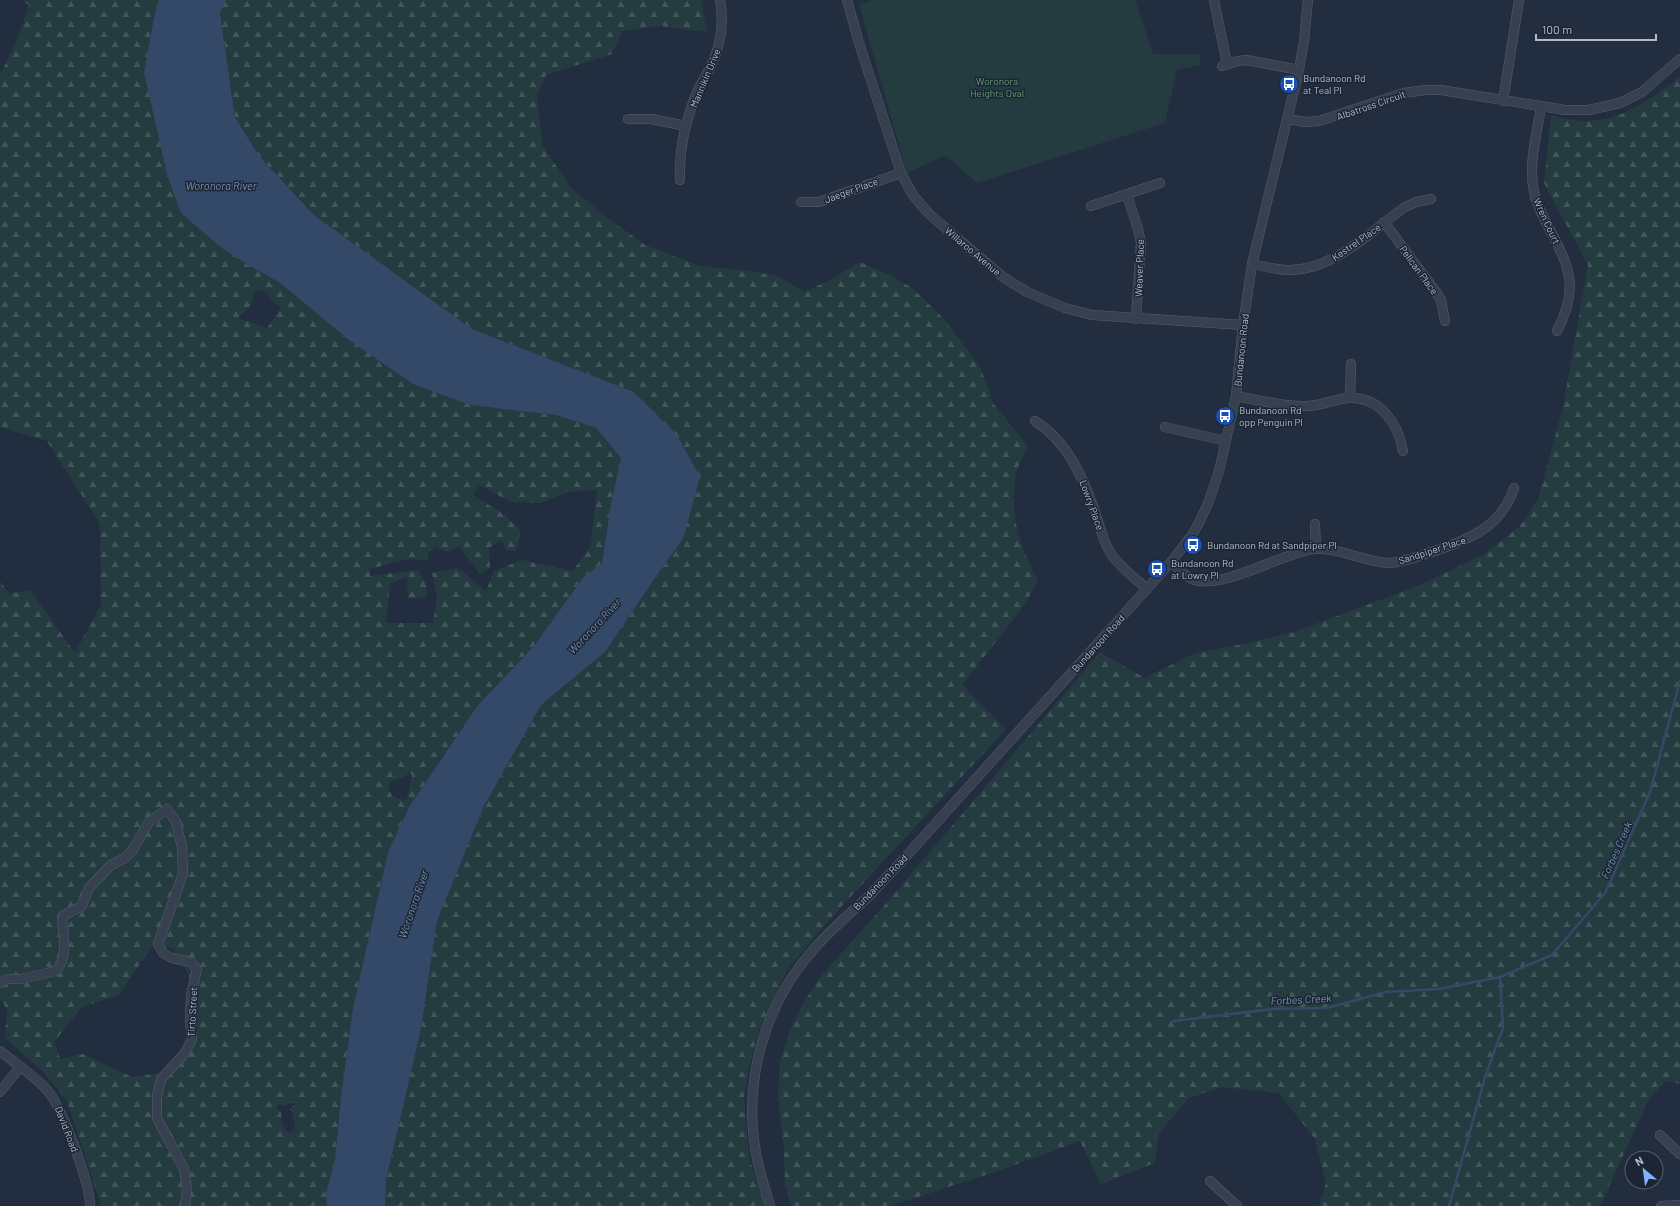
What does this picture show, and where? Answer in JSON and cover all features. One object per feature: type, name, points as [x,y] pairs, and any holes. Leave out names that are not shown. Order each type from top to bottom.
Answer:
[{"type":"street","name":"Mannikin Drive","points":[[680,180],[681,151],[686,126],[698,90],[711,66],[719,44],[722,18],[720,0]]},
{"type":"street","name":"Willaroo Avenue","points":[[847,0],[859,43],[901,173],[913,196],[929,214],[995,270],[1014,284],[1052,303],[1092,315],[1243,325]]},
{"type":"street","points":[[1214,0],[1225,65],[1238,61],[1251,60],[1299,70]]},
{"type":"street","name":"Bundanoon Road","points":[[770,1206],[756,1154],[752,1117],[753,1083],[758,1054],[764,1033],[779,998],[790,980],[813,949],[901,862],[1147,589],[1192,535],[1204,512],[1214,487],[1236,396],[1243,325],[1252,264],[1299,70],[1304,41],[1308,0]]},
{"type":"street","points":[[1503,101],[1519,0]]},
{"type":"street","name":"Albatross Circuit","points":[[1288,119],[1312,122],[1326,120],[1404,93],[1426,90],[1441,90],[1541,107],[1580,111],[1620,103],[1642,92],[1651,86],[1680,59]]},
{"type":"street","name":"Wren Court","points":[[1541,107],[1532,169],[1534,191],[1536,202],[1563,256],[1570,278],[1571,290],[1566,314],[1557,331]]},
{"type":"street","points":[[628,119],[651,119],[686,126]]},
{"type":"street","name":"Jaeger Place","points":[[801,202],[819,202],[901,173]]},
{"type":"street","points":[[1091,206],[1160,183]]},
{"type":"street","name":"Weaver Place","points":[[1127,195],[1140,236],[1136,319]]},
{"type":"street","name":"Kestrel Place","points":[[1252,264],[1290,270],[1317,266],[1343,253],[1405,207],[1416,202],[1431,199]]},
{"type":"street","name":"Pelican Place","points":[[1384,222],[1441,300],[1445,321]]},
{"type":"street","points":[[1350,398],[1351,364]]},
{"type":"street","points":[[1236,396],[1294,406],[1306,406],[1350,398],[1370,403],[1386,413],[1394,423],[1400,436],[1403,450]]},
{"type":"street","name":"Lowry Place","points":[[1035,421],[1053,436],[1080,472],[1105,542],[1114,559],[1147,589]]},
{"type":"street","points":[[1165,426],[1226,441]]},
{"type":"street","name":"Sandpiper Place","points":[[1170,562],[1184,575],[1192,579],[1207,582],[1228,577],[1298,553],[1316,549],[1383,562],[1408,560],[1454,544],[1477,534],[1502,513],[1514,488]]},
{"type":"street","points":[[1315,524],[1316,549]]},
{"type":"street","name":"Tirto Street","points":[[0,983],[7,979],[21,979],[56,971],[60,968],[64,955],[62,920],[64,916],[82,906],[89,888],[111,865],[125,858],[132,851],[149,822],[167,809],[176,822],[182,847],[183,874],[158,944],[163,953],[172,958],[191,962],[197,969],[191,995],[190,1022],[192,1039],[185,1053],[161,1080],[157,1096],[157,1118],[184,1169],[187,1190],[185,1206]]},
{"type":"street","name":"David Road","points":[[0,1051],[46,1088],[55,1100],[62,1114],[78,1158],[87,1187],[90,1206]]},
{"type":"street","points":[[0,1092],[20,1067]]},
{"type":"street","points":[[1660,1135],[1680,1154]]},
{"type":"street","points":[[1210,1181],[1237,1206]]},
{"type":"street","points":[[1661,1206],[1680,1205]]},
{"type":"green space","points":[[21,0],[159,0],[155,12],[144,73],[240,260],[280,283],[349,340],[470,405],[556,415],[596,428],[621,458],[611,504],[602,563],[583,578],[534,646],[478,705],[409,807],[388,852],[353,1008],[341,1096],[335,1160],[326,1193],[327,1206],[99,1206],[100,1202],[67,1101],[43,1071],[5,1038],[7,1010],[0,997],[0,581],[9,593],[31,591],[75,653],[101,605],[100,524],[47,441],[0,427],[0,75],[18,38],[29,5]],"holes":[[[255,290],[266,292],[270,299],[281,308],[267,328],[238,318],[250,306]],[[479,485],[511,502],[541,503],[567,492],[597,490],[591,545],[573,571],[522,560],[494,571],[486,591],[458,568],[432,573],[437,595],[433,623],[386,623],[390,583],[407,578],[408,599],[427,597],[426,582],[418,570],[370,576],[369,569],[408,559],[428,560],[428,554],[436,547],[448,552],[459,546],[480,574],[490,568],[489,548],[501,540],[507,551],[516,550],[521,531],[505,515],[473,495]],[[409,773],[412,775],[407,799],[403,800],[392,796],[388,787],[391,781],[402,778]],[[152,946],[172,948],[188,973],[195,1027],[189,1054],[159,1073],[132,1077],[83,1054],[60,1059],[54,1042],[82,1007],[119,995]],[[292,1102],[295,1104],[289,1110],[293,1113],[295,1128],[290,1133],[286,1132],[282,1123],[281,1112],[276,1108],[279,1104],[285,1106]]]},
{"type":"green space","points":[[226,0],[701,0],[707,32],[661,26],[622,31],[612,54],[546,75],[537,95],[542,145],[571,188],[609,219],[645,245],[700,266],[749,271],[778,276],[804,292],[830,280],[860,262],[894,277],[912,288],[944,319],[981,369],[993,403],[1027,445],[1016,474],[1014,489],[1015,517],[1021,542],[1031,568],[1038,581],[1023,607],[962,685],[1006,729],[830,919],[786,971],[758,1033],[749,1068],[744,1098],[749,1158],[765,1206],[385,1206],[386,1180],[421,1029],[437,921],[484,806],[541,705],[605,652],[683,539],[634,392],[472,329],[314,215],[259,156],[235,117],[220,13]]},
{"type":"green space","name":"Woronora Heights Oval","points":[[874,0],[1135,0],[1153,54],[1200,54],[1200,65],[1177,70],[1165,123],[977,183],[945,155],[907,173],[859,5]]},
{"type":"green space","points":[[1680,77],[1680,1084],[1666,1081],[1649,1099],[1626,1150],[1624,1150],[1624,1154],[1600,1206],[1319,1206],[1326,1183],[1315,1139],[1279,1093],[1222,1087],[1189,1098],[1158,1134],[1155,1163],[1101,1184],[1080,1141],[1001,1170],[890,1206],[792,1206],[785,1186],[784,1150],[778,1096],[780,1061],[791,1028],[801,1007],[821,976],[883,907],[1100,652],[1145,678],[1195,653],[1248,643],[1294,632],[1420,585],[1484,554],[1519,527],[1538,500],[1563,407],[1588,265],[1544,183],[1551,116],[1585,121],[1603,119],[1615,116],[1638,106]]},
{"type":"water","name":"Woronora River","points":[[159,0],[226,0],[220,13],[235,117],[259,156],[314,215],[472,329],[634,392],[677,435],[700,477],[683,539],[605,652],[541,705],[484,806],[437,921],[421,1029],[386,1180],[385,1206],[327,1206],[326,1193],[335,1160],[341,1096],[353,1008],[388,852],[409,807],[478,705],[534,646],[583,578],[602,563],[611,504],[621,458],[596,428],[556,415],[470,405],[413,384],[349,340],[280,283],[240,260],[218,245],[181,213],[168,178],[144,73],[155,12]]},
{"type":"waterway","name":"Forbes Creek","points":[[1173,1021],[1273,1009],[1327,1008],[1386,992],[1439,989],[1500,977],[1552,955],[1605,893],[1650,792],[1680,681]]},
{"type":"waterway","name":"Forbes Creek","points":[[1449,1206],[1486,1074],[1503,1028],[1500,977]]},
{"type":"place","name":"Bundanoon Rd at Teal Pl","points":[[1289,84]]},
{"type":"place","name":"Bundanoon Rd opp Penguin Pl","points":[[1225,416]]},
{"type":"place","name":"Bundanoon Rd at Sandpiper Pl","points":[[1193,545]]},
{"type":"place","name":"Bundanoon Rd at Lowry Pl","points":[[1157,569]]}]
